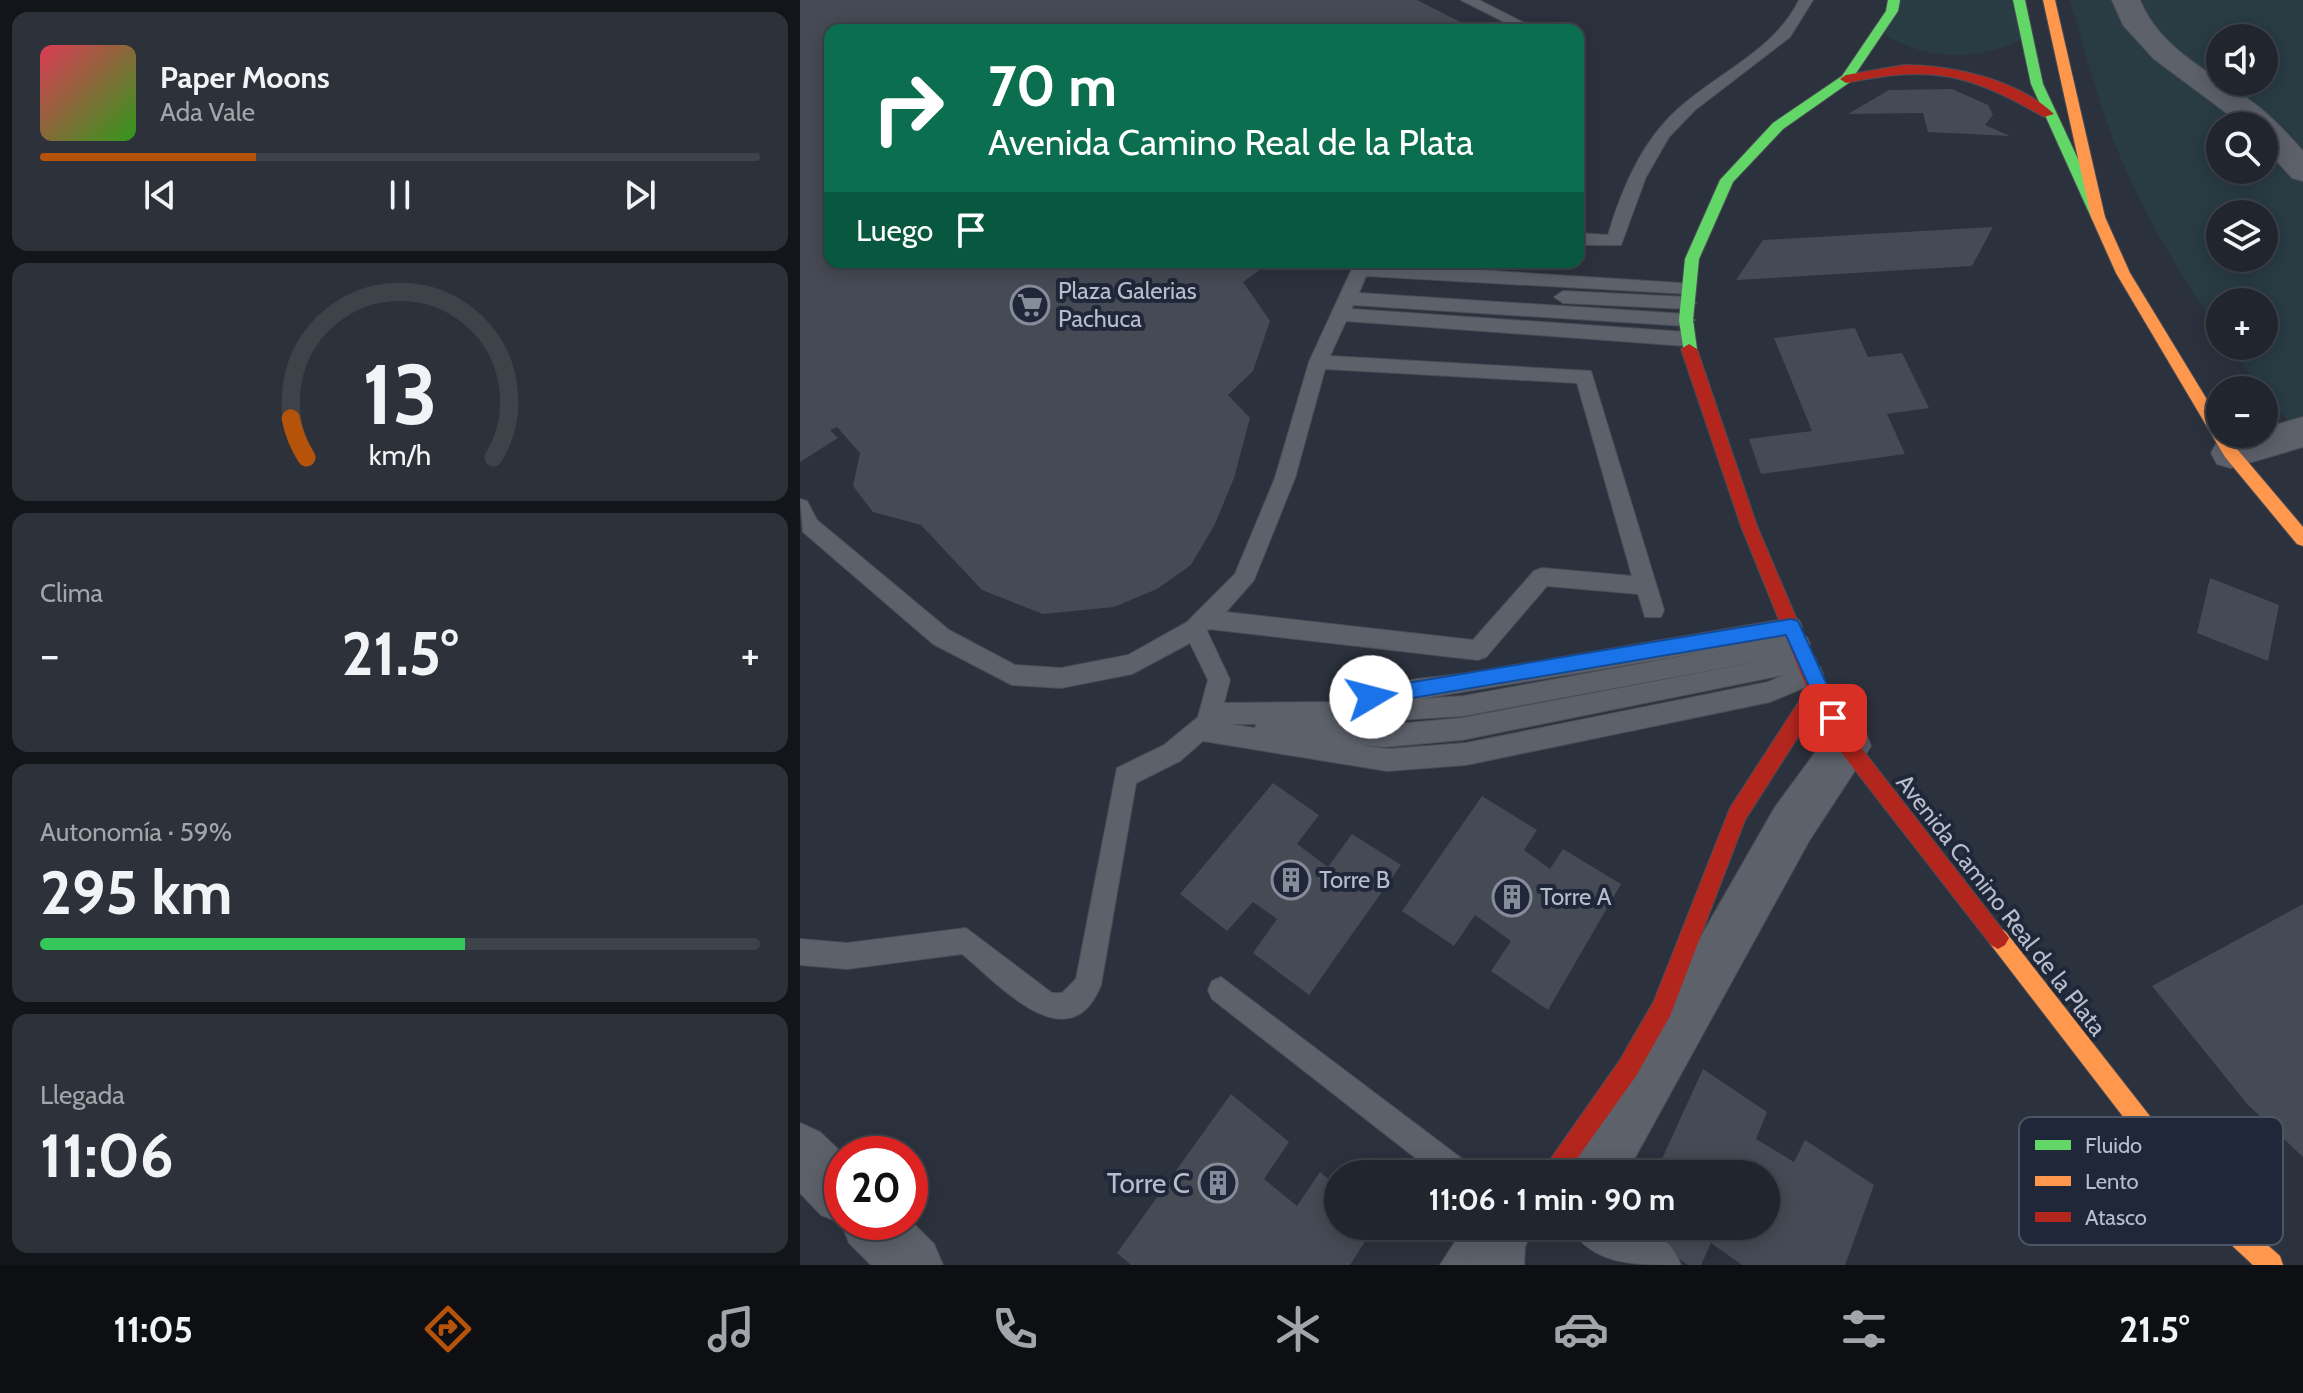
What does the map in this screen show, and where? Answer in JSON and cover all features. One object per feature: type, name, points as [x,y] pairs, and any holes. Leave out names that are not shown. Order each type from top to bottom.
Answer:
[{"type":"main road","name":"Avenida Camino Real de la Plata","points":[[1894,0],[1892,11],[1846,79],[1778,126],[1727,180],[1692,259],[1687,313],[1749,526],[1805,659],[1848,746],[2137,1117]]},
{"type":"main road","points":[[2019,0],[2037,84],[2048,114],[2123,273],[2231,453],[2296,519]]},
{"type":"main road","points":[[2049,0],[2098,217]]},
{"type":"main road","points":[[1846,79],[1916,65],[1955,68],[1993,81],[2048,114]]},
{"type":"main road","points":[[1562,1160],[1628,1068],[1662,1008],[1737,815],[1805,659]]},
{"type":"main road","name":"Avenida Camino Real de la Plata","points":[[2249,1245],[2271,1265]]},
{"type":"street","points":[[2126,0],[2136,22],[2157,48],[2248,112]]},
{"type":"street","points":[[2278,144],[2303,171]]},
{"type":"street","points":[[2231,453],[2303,432]]},
{"type":"street","points":[[1602,1160],[1792,824],[1848,746]]},
{"type":"street","points":[[800,1152],[824,1176]]},
{"type":"street","points":[[888,1240],[913,1265]]},
{"type":"street","points":[[1618,1240],[1651,1265]]},
{"type":"lane","points":[[1468,0],[1518,24]]},
{"type":"lane","points":[[1490,11],[1508,0]]},
{"type":"lane","points":[[1584,239],[1615,241],[1628,194],[1647,154],[1677,118],[1770,48],[1804,9],[1806,0]]},
{"type":"lane","points":[[1352,286],[1687,313]]},
{"type":"lane","points":[[1352,286],[1687,313]]},
{"type":"lane","points":[[800,507],[810,526],[828,538],[941,637],[1012,675],[1061,678],[1132,664],[1200,624],[1243,580],[1285,478],[1318,362],[1352,286]]},
{"type":"lane","points":[[1318,362],[1584,376],[1653,610]]},
{"type":"lane","points":[[1200,624],[1478,650],[1542,577],[1647,586]]},
{"type":"lane","points":[[800,952],[847,956],[966,941],[1046,1005],[1058,1008],[1072,1004],[1088,985],[1125,776],[1172,753],[1208,717],[1219,680],[1200,624]]},
{"type":"lane","points":[[1208,717],[1387,760],[1466,754],[1770,692],[1805,659]]},
{"type":"lane","points":[[1208,717],[1385,712],[1463,706],[1805,659]]},
{"type":"lane","points":[[1221,990],[1441,1160]]},
{"type":"shaded area","points":[[1889,0],[2015,0],[2023,38],[2006,46],[1970,54],[1952,55],[1916,49],[1883,33]]},
{"type":"shaded area","points":[[2070,0],[2303,0],[2303,437],[2278,409],[2278,376],[2251,376],[2240,360],[2278,360],[2278,288],[2206,288],[2206,311],[2139,198],[2099,97]]},
{"type":"building","name":"Plaza Galerias Pachuca","points":[[800,0],[1417,0],[1464,24],[824,24],[824,268],[1263,268],[1243,282],[1270,321],[1253,371],[1228,395],[1250,418],[1234,478],[1215,524],[1191,565],[1157,589],[1114,607],[1043,614],[982,590],[921,525],[873,512],[853,486],[860,453],[837,427],[830,430],[838,438],[800,462]]},
{"type":"building","points":[[1952,89],[1988,105],[1993,115],[1985,125],[2010,136],[1928,132],[1923,113],[1848,114],[1889,90]]},
{"type":"building","points":[[1993,227],[1972,266],[1736,280],[1763,240]]},
{"type":"building","points":[[1855,328],[1868,357],[1902,353],[1929,408],[1887,414],[1905,454],[1761,474],[1749,439],[1812,431],[1774,338]]},
{"type":"building","points":[[2210,578],[2279,605],[2268,661],[2197,633]]},
{"type":"building","name":"Torre B","points":[[1273,783],[1319,815],[1297,844],[1328,867],[1352,834],[1401,865],[1309,995],[1253,953],[1277,919],[1253,902],[1227,931],[1180,894]]},
{"type":"building","name":"Torre A","points":[[1482,796],[1537,830],[1524,850],[1550,869],[1563,849],[1621,884],[1548,1010],[1491,971],[1511,941],[1475,915],[1454,946],[1402,911]]},
{"type":"building","points":[[2303,904],[2303,1157],[2283,1138],[2283,1117],[2261,1117],[2248,1105],[2152,986]]},
{"type":"building","points":[[1703,1069],[1767,1112],[1756,1139],[1794,1162],[1805,1140],[1874,1185],[1845,1265],[1742,1265],[1711,1243],[1701,1265],[1688,1265],[1652,1240],[1780,1240],[1780,1160],[1661,1160]]},
{"type":"building","name":"Torre C","points":[[1231,1094],[1289,1142],[1264,1179],[1297,1206],[1320,1172],[1324,1175],[1324,1240],[1366,1240],[1350,1265],[1131,1265],[1117,1253]]},
{"type":"traffic: fast","points":[[1689,349],[1686,320],[1692,259],[1727,180],[1778,126],[1846,79],[1892,11],[1894,0]]},
{"type":"traffic: fast","points":[[2019,0],[2037,84],[2098,217]]},
{"type":"traffic: slow","points":[[2049,0],[2098,217],[2123,273],[2231,453],[2303,539]]},
{"type":"traffic: slow","points":[[1998,938],[2137,1117]]},
{"type":"traffic: slow","points":[[2249,1245],[2271,1265]]},
{"type":"traffic: jam","points":[[1846,79],[1904,69],[1951,71],[1996,86],[2048,114]]},
{"type":"traffic: jam","points":[[1689,349],[1749,526],[1817,690],[1848,746],[1998,938]]},
{"type":"traffic: jam","points":[[1562,1160],[1628,1068],[1662,1008],[1737,815],[1817,690]]},
{"type":"place","name":"Plaza Galerias Pachuca","points":[[1030,305]]},
{"type":"place","name":"Torre B","points":[[1291,880]]},
{"type":"place","name":"Torre A","points":[[1512,897]]},
{"type":"place","name":"Torre C","points":[[1218,1183]]},
{"type":"route","points":[[1371,697],[1791,627],[1817,690],[1833,718]]}]
